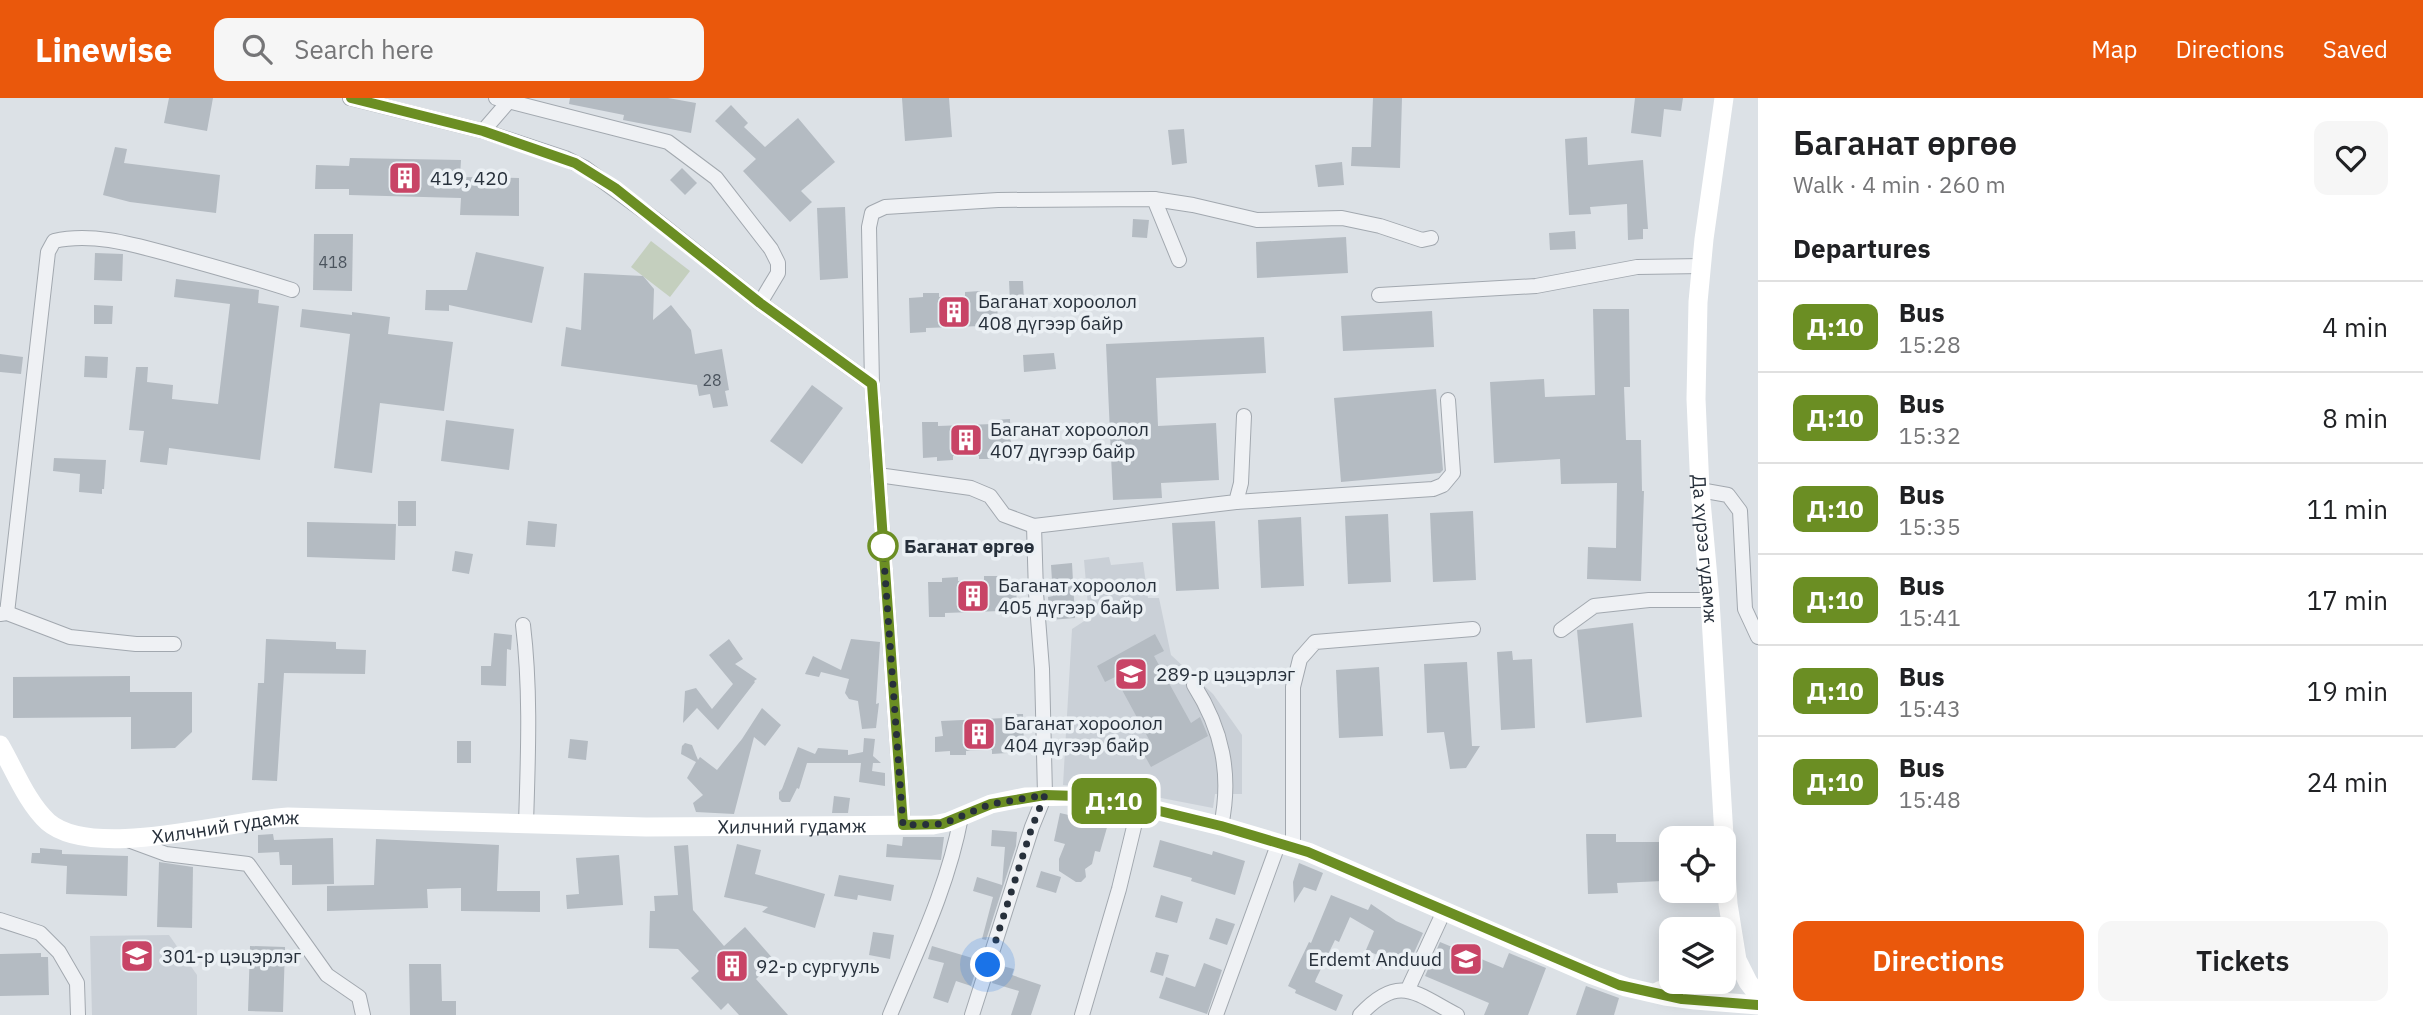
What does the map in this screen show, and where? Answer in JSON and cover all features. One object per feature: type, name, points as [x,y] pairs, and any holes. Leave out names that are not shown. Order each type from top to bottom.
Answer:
[{"type":"main road","name":"Да хүрээ гудамж","points":[[1724,98],[1702,266],[1695,368],[1700,490],[1710,600],[1730,917]]},
{"type":"main road","name":"Хилчний гудамж","points":[[0,745],[37,809],[54,826],[76,836],[123,838],[212,829],[259,819],[288,817],[646,827],[942,824],[991,804],[1045,795],[1078,796],[1139,806],[1286,844],[1350,868],[1590,974],[1648,992],[1706,1008],[1758,1005]]},
{"type":"main road","points":[[1726,917],[1728,904]]},
{"type":"main road","name":"Да хүрээ гудамж","points":[[1736,971],[1758,995]]},
{"type":"main road","points":[[1648,992],[1659,990]]},
{"type":"street","points":[[351,98],[483,131],[554,154],[585,169],[636,204],[760,303],[872,384]]},
{"type":"street","points":[[483,131],[502,100],[668,142],[716,178],[771,249],[778,263],[778,274],[760,303]]},
{"type":"street","points":[[903,825],[872,384],[869,228],[872,213],[885,207],[998,200],[1154,199],[1257,220],[1342,218],[1380,226],[1422,240],[1431,238]]},
{"type":"street","points":[[1154,199],[1179,260]]},
{"type":"street","points":[[174,644],[135,644],[70,637],[4,613],[48,253],[54,241],[75,238],[131,244],[219,266],[292,290]]},
{"type":"street","points":[[1379,295],[1536,286],[1637,267],[1702,266]]},
{"type":"street","points":[[878,475],[971,488],[990,496],[1004,515],[1034,526],[1236,502],[1433,489],[1443,485],[1453,473],[1448,400]]},
{"type":"street","points":[[1236,502],[1241,483],[1244,416]]},
{"type":"street","points":[[1700,490],[1728,495],[1740,511],[1745,609],[1758,637]]},
{"type":"street","points":[[972,1015],[1032,827],[1045,795],[1044,706],[1035,593],[1034,526]]},
{"type":"street","points":[[1561,629],[1594,606],[1649,600],[1710,600]]},
{"type":"street","points":[[523,625],[530,715],[526,824]]},
{"type":"street","points":[[1216,1015],[1286,844],[1293,687],[1300,659],[1315,642],[1473,629]]},
{"type":"street","points":[[1194,685],[1216,725],[1225,758],[1226,792],[1221,826]]},
{"type":"street","points":[[1082,1015],[1112,913],[1139,806]]},
{"type":"street","points":[[890,1015],[939,899],[950,867],[961,817]]},
{"type":"street","points":[[123,838],[166,854],[248,864],[327,975],[359,996],[363,1015]]},
{"type":"street","points":[[1408,989],[1444,911]]},
{"type":"street","points":[[0,920],[40,933],[59,951],[77,983],[78,1015]]},
{"type":"street","points":[[1360,1015],[1386,994],[1408,989],[1457,1015]]},
{"type":"shaded area","name":"289-р цэцэрлэг","points":[[1109,557],[1111,565],[1143,562],[1148,598],[1159,598],[1171,655],[1213,694],[1242,735],[1242,794],[1215,794],[1213,808],[1120,790],[1063,785],[1072,629],[1089,618],[1084,560]]},
{"type":"shaded area","name":"301-р цэцэрлэг","points":[[169,935],[197,975],[197,1015],[92,1015],[90,936]]},
{"type":"green space","points":[[651,241],[690,271],[670,297],[631,267]]},
{"type":"building","points":[[169,98],[213,98],[207,131],[164,123]]},
{"type":"building","points":[[570,98],[668,98],[696,103],[691,133],[623,120],[624,115],[569,104]]},
{"type":"building","points":[[902,98],[949,98],[952,137],[905,141]]},
{"type":"building","points":[[1373,98],[1402,98],[1400,168],[1351,166],[1352,147],[1371,147]]},
{"type":"building","points":[[1635,98],[1683,98],[1681,111],[1664,109],[1661,137],[1631,133]]},
{"type":"building","points":[[731,105],[748,123],[744,127],[765,147],[798,118],[835,162],[801,191],[812,202],[790,222],[743,171],[756,159],[715,121]]},
{"type":"building","points":[[1184,129],[1187,163],[1172,165],[1168,130]]},
{"type":"building","points":[[1587,137],[1588,165],[1643,160],[1648,229],[1643,229],[1643,239],[1628,240],[1627,204],[1590,207],[1591,214],[1569,215],[1565,139]]},
{"type":"building","points":[[115,147],[127,149],[124,163],[220,175],[216,213],[130,202],[103,195]]},
{"type":"building","points":[[350,158],[461,160],[460,177],[519,178],[519,216],[460,215],[461,198],[349,195],[349,189],[315,189],[316,165],[349,166]]},
{"type":"building","points":[[1342,162],[1344,185],[1318,187],[1315,165]]},
{"type":"building","points":[[682,168],[697,183],[685,195],[670,180]]},
{"type":"building","points":[[845,207],[848,278],[820,280],[817,208]]},
{"type":"building","points":[[1133,219],[1149,220],[1147,238],[1132,237]]},
{"type":"building","points":[[1575,231],[1576,249],[1550,250],[1549,233]]},
{"type":"building","points":[[314,234],[353,234],[352,291],[313,290]]},
{"type":"building","points":[[1346,237],[1348,273],[1257,278],[1256,242]]},
{"type":"building","points":[[476,252],[544,267],[532,323],[449,305],[449,311],[425,310],[426,290],[467,290]]},
{"type":"building","points":[[95,253],[123,254],[122,281],[94,280]]},
{"type":"building","points":[[584,273],[643,276],[654,289],[653,320],[671,305],[691,330],[695,354],[722,349],[729,390],[725,391],[728,406],[713,408],[710,394],[699,396],[697,385],[561,366],[566,327],[581,330]]},
{"type":"building","points":[[176,279],[259,290],[258,303],[279,306],[260,460],[169,448],[167,465],[140,462],[144,431],[129,430],[136,367],[148,367],[147,382],[173,385],[172,399],[218,404],[230,304],[174,297]]},
{"type":"building","points":[[1009,281],[1023,281],[1024,302],[1010,302]]},
{"type":"building","name":"Баганат хороолол 408 дүгээр байр","points":[[980,291],[981,295],[997,295],[998,330],[982,330],[981,326],[926,328],[926,332],[910,333],[909,298],[923,297],[923,293],[939,293],[939,297],[965,296],[965,292]]},
{"type":"building","points":[[94,305],[113,306],[112,324],[94,324]]},
{"type":"building","points":[[302,309],[390,317],[388,334],[453,342],[444,411],[380,403],[372,473],[334,468],[350,334],[300,327]]},
{"type":"building","points":[[1593,309],[1629,309],[1630,387],[1624,387],[1626,440],[1641,440],[1644,491],[1641,581],[1587,579],[1588,547],[1616,548],[1617,483],[1561,484],[1560,459],[1494,463],[1490,382],[1544,379],[1545,397],[1595,395]]},
{"type":"building","points":[[1432,311],[1434,347],[1343,351],[1341,316]]},
{"type":"building","points":[[1264,337],[1266,373],[1156,378],[1158,426],[1216,423],[1219,480],[1161,483],[1162,498],[1113,500],[1106,344]]},
{"type":"building","points":[[1054,353],[1056,369],[1024,372],[1023,355]]},
{"type":"building","points":[[0,354],[23,357],[21,374],[0,372]]},
{"type":"building","points":[[85,356],[108,357],[107,378],[84,377]]},
{"type":"building","points":[[812,385],[843,408],[802,464],[770,441]]},
{"type":"building","points":[[1436,389],[1443,470],[1440,473],[1341,482],[1334,398]]},
{"type":"building","name":"Баганат хороолол 407 дүгээр байр","points":[[1010,419],[1011,454],[994,455],[994,459],[953,456],[953,460],[937,461],[937,457],[923,458],[922,422],[938,422],[938,426],[993,424],[993,420]]},
{"type":"building","points":[[446,420],[514,429],[509,470],[441,461]]},
{"type":"building","points":[[54,458],[106,460],[102,494],[79,492],[80,474],[53,471]]},
{"type":"building","points":[[398,501],[416,501],[416,526],[398,526]]},
{"type":"building","points":[[1473,511],[1476,580],[1433,582],[1430,513]]},
{"type":"building","points":[[1388,514],[1391,582],[1348,584],[1345,516]]},
{"type":"building","points":[[1301,517],[1304,586],[1261,588],[1258,520]]},
{"type":"building","points":[[528,521],[557,524],[555,547],[526,545]]},
{"type":"building","points":[[1215,521],[1219,589],[1176,591],[1172,523]]},
{"type":"building","points":[[307,522],[396,524],[395,560],[307,557]]},
{"type":"building","points":[[455,551],[473,554],[469,574],[452,571]]},
{"type":"building","points":[[1072,563],[1075,618],[1050,620],[1048,597],[1053,596],[1051,565]]},
{"type":"building","name":"Баганат хороолол 405 дүгээр байр","points":[[984,576],[999,576],[1000,580],[1016,579],[1017,614],[1000,615],[1000,611],[945,613],[945,617],[929,617],[928,582],[942,582],[942,578],[958,577],[958,581],[984,580]]},
{"type":"building","points":[[1633,623],[1642,717],[1586,723],[1577,630]]},
{"type":"building","points":[[494,633],[512,635],[511,650],[507,649],[506,686],[481,685],[481,666],[491,666]]},
{"type":"building","points":[[1155,634],[1164,651],[1154,656],[1191,723],[1200,717],[1208,736],[1151,767],[1142,751],[1152,745],[1115,677],[1105,682],[1097,666]]},
{"type":"building","points":[[266,639],[336,642],[336,649],[366,650],[365,674],[284,673],[277,781],[252,780],[258,683],[264,683]]},
{"type":"building","points":[[729,639],[743,659],[735,664],[757,679],[718,730],[697,708],[683,723],[685,691],[696,688],[712,709],[733,684],[709,655]]},
{"type":"building","points":[[851,639],[880,642],[876,728],[862,729],[858,701],[849,699],[845,693],[849,679],[821,672],[819,677],[805,674],[813,656],[841,670]]},
{"type":"building","points":[[1512,651],[1513,660],[1532,659],[1535,728],[1501,730],[1497,652]]},
{"type":"building","points":[[1467,662],[1472,746],[1480,746],[1466,768],[1450,769],[1444,732],[1427,733],[1424,664]]},
{"type":"building","points":[[1379,667],[1383,736],[1339,738],[1336,670]]},
{"type":"building","points":[[130,676],[130,692],[192,692],[192,732],[175,748],[131,749],[131,717],[13,718],[13,677]]},
{"type":"building","points":[[762,708],[781,725],[765,746],[754,737],[734,814],[696,812],[693,803],[703,795],[687,778],[696,762],[681,754],[682,746],[685,743],[692,745],[698,760],[700,757],[717,770]]},
{"type":"building","name":"Баганат хороолол 404 дүгээр байр","points":[[1005,714],[1023,714],[1024,748],[1007,749],[1007,753],[992,754],[992,750],[966,751],[966,755],[950,755],[950,751],[935,752],[935,737],[943,736],[941,721],[1005,718]]},
{"type":"building","points":[[864,738],[875,739],[873,756],[881,763],[873,763],[872,771],[885,773],[885,786],[859,782],[861,763],[807,763],[799,789],[797,788],[790,802],[782,802],[779,799],[779,792],[798,747],[815,754],[818,748],[848,750],[848,755],[863,752]]},
{"type":"building","points":[[570,739],[588,741],[586,760],[568,758]]},
{"type":"building","points":[[457,741],[471,741],[471,763],[457,763]]},
{"type":"building","points":[[834,796],[850,798],[848,813],[832,813]]},
{"type":"building","points":[[1060,813],[1108,824],[1100,852],[1095,851],[1092,864],[1085,869],[1086,877],[1081,882],[1076,882],[1059,871],[1059,859],[1065,844],[1054,841]]},
{"type":"building","points":[[992,830],[1017,832],[1016,846],[986,940],[982,939],[993,897],[973,891],[977,877],[1002,885],[1005,847],[991,846]]},
{"type":"building","points":[[273,834],[274,840],[333,838],[334,884],[292,885],[292,865],[280,865],[279,852],[258,853],[258,835]]},
{"type":"building","points":[[1586,834],[1616,834],[1616,842],[1659,842],[1659,881],[1617,883],[1618,893],[1588,894]]},
{"type":"building","points":[[903,837],[944,837],[941,860],[886,857],[887,844],[902,846]]},
{"type":"building","points":[[376,839],[499,845],[497,891],[540,891],[540,912],[461,911],[461,888],[427,889],[428,908],[327,911],[327,886],[374,885]]},
{"type":"building","points":[[1160,840],[1245,861],[1235,895],[1191,881],[1192,878],[1153,867]]},
{"type":"building","points":[[737,844],[761,850],[755,874],[825,894],[815,928],[762,912],[768,907],[724,897]]},
{"type":"building","name":"92-р сургууль","points":[[688,845],[693,910],[724,946],[745,927],[775,961],[756,979],[788,1015],[739,1015],[728,1003],[721,1010],[691,978],[699,971],[678,949],[649,948],[650,911],[655,911],[654,896],[678,895],[674,846]]},
{"type":"building","points":[[40,848],[62,850],[62,854],[128,856],[127,896],[66,894],[67,866],[31,863],[32,853],[40,853]]},
{"type":"building","points":[[619,855],[623,905],[567,909],[566,895],[579,894],[576,858]]},
{"type":"building","points":[[159,862],[193,867],[192,928],[157,927]]},
{"type":"building","points":[[1299,863],[1323,873],[1316,891],[1304,887],[1294,903],[1293,882]]},
{"type":"building","points":[[1041,871],[1061,877],[1056,893],[1036,887]]},
{"type":"building","points":[[839,875],[894,885],[891,901],[858,895],[857,900],[834,896]]},
{"type":"building","points":[[1161,895],[1183,902],[1177,923],[1155,917]]},
{"type":"building","points":[[1331,895],[1368,910],[1371,904],[1396,921],[1423,933],[1407,968],[1366,950],[1374,931],[1350,917],[1339,942],[1335,940],[1315,982],[1343,995],[1336,1011],[1295,993],[1296,990],[1288,986],[1309,942],[1311,943]]},
{"type":"building","points":[[1216,918],[1235,924],[1227,945],[1209,939]]},
{"type":"building","points":[[873,932],[894,935],[890,959],[869,955]]},
{"type":"building","points":[[1440,942],[1503,968],[1509,953],[1546,968],[1528,1015],[1484,1015],[1489,1003],[1425,976]]},
{"type":"building","points":[[250,946],[285,947],[283,1012],[248,1011]]},
{"type":"building","points":[[932,946],[979,960],[971,986],[956,981],[948,1003],[933,998],[944,963],[928,959]]},
{"type":"building","points":[[1156,952],[1169,955],[1163,976],[1150,972]]},
{"type":"building","points":[[41,953],[41,957],[48,957],[49,995],[0,996],[0,954]]},
{"type":"building","points":[[1204,963],[1222,970],[1207,1014],[1159,998],[1166,977],[1195,987]]},
{"type":"building","points":[[409,964],[441,964],[442,1001],[456,1001],[456,1015],[410,1015]]},
{"type":"building","points":[[998,965],[1014,969],[1012,975],[1041,985],[1031,1015],[1011,1015],[1019,991],[992,983]]},
{"type":"building","points":[[1586,986],[1619,998],[1614,1015],[1576,1015]]},
{"type":"bus line","name":"Д:10","points":[[351,98],[483,131],[575,163],[615,188],[760,303],[872,384],[903,825],[942,824],[991,804],[1045,795],[1078,796],[1139,806],[1221,826],[1308,852],[1619,985],[1682,999],[1758,1005]]},
{"type":"place","name":"419, 420","points":[[405,178]]},
{"type":"place","name":"Баганат хороолол 408 дүгээр байр","points":[[954,312]]},
{"type":"place","name":"Баганат хороолол 407 дүгээр байр","points":[[966,440]]},
{"type":"place","name":"Баганат өргөө","points":[[883,546]]},
{"type":"place","name":"Баганат хороолол 405 дүгээр байр","points":[[973,596]]},
{"type":"place","name":"289-р цэцэрлэг","points":[[1131,674]]},
{"type":"place","name":"Баганат хороолол 404 дүгээр байр","points":[[979,734]]},
{"type":"place","name":"301-р цэцэрлэг","points":[[137,956]]},
{"type":"place","name":"Erdemt Anduud","points":[[1466,959]]},
{"type":"place","name":"92-р сургууль","points":[[732,966]]},
{"type":"route","points":[[883,546],[903,825],[942,824],[991,804],[1045,795],[1032,827],[988,965]]}]
